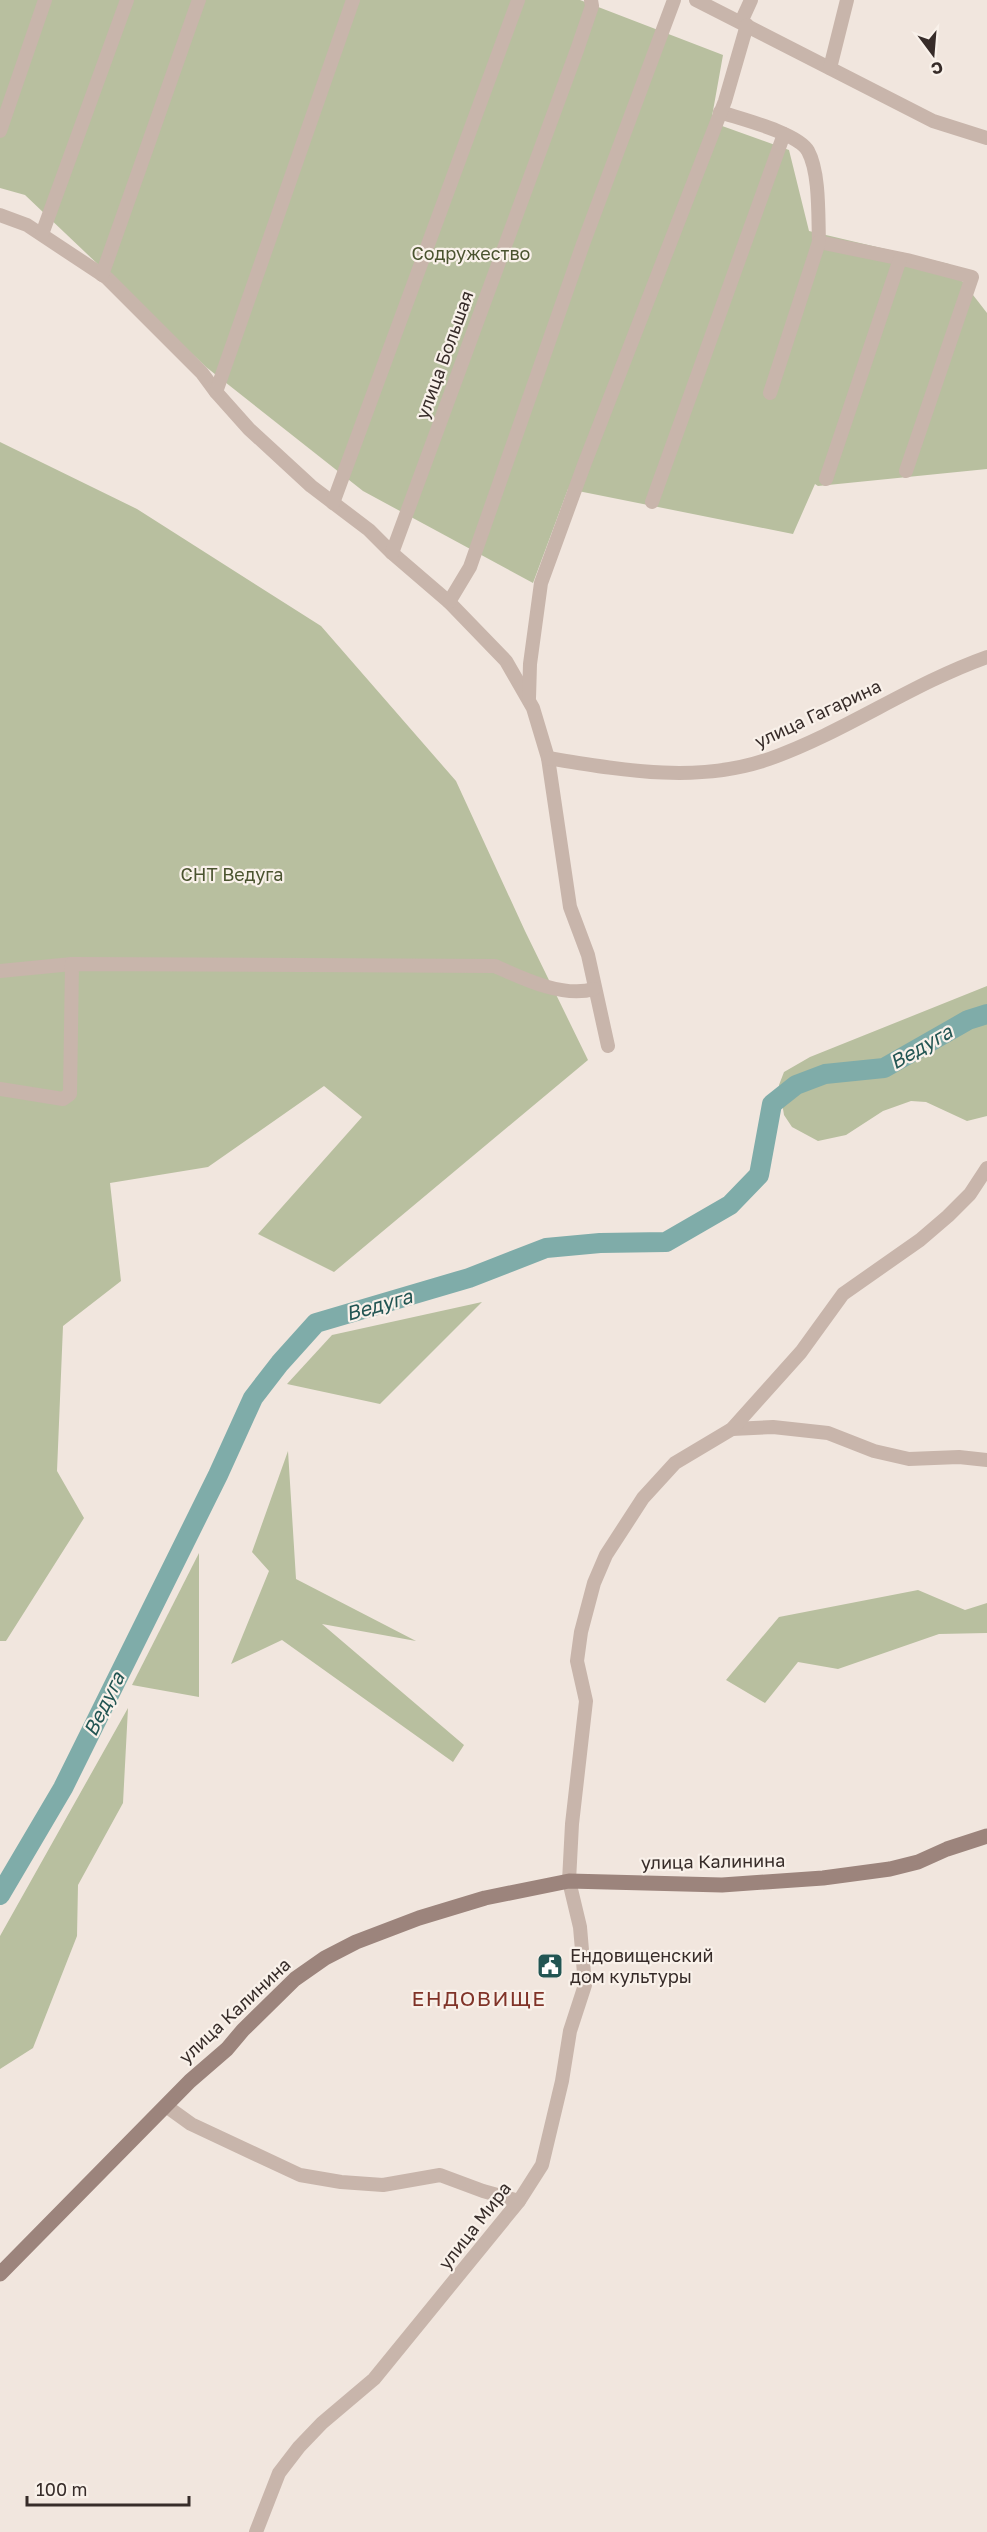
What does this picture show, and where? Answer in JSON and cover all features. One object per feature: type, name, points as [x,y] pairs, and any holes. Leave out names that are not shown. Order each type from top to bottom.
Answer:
[{"type":"street","points":[[0,131],[45,0]]},
{"type":"street","points":[[42,234],[127,0]]},
{"type":"street","points":[[102,275],[199,0]]},
{"type":"street","points":[[216,392],[353,0]]},
{"type":"street","points":[[333,503],[518,0]]},
{"type":"street","name":"улица Большая","points":[[392,553],[577,50],[592,6],[591,0]]},
{"type":"street","points":[[449,603],[470,567],[583,244],[674,0]]},
{"type":"street","points":[[696,0],[933,121],[987,138]]},
{"type":"street","points":[[529,700],[530,664],[541,583],[720,112],[751,0]]},
{"type":"street","points":[[830,68],[847,0]]},
{"type":"street","points":[[720,112],[796,139],[808,149],[814,168],[819,242],[770,393]]},
{"type":"street","points":[[651,502],[784,134]]},
{"type":"street","points":[[0,215],[15,219],[42,234],[102,275],[202,373],[249,429],[333,503],[369,530],[449,603],[507,661],[529,700],[548,758],[570,908],[588,955],[608,1046]]},
{"type":"street","points":[[819,242],[972,277],[906,471]]},
{"type":"street","points":[[826,479],[900,259]]},
{"type":"street","name":"улица Гагарина","points":[[548,758],[623,770],[676,773],[726,769],[768,759],[825,734],[949,670],[987,657]]},
{"type":"street","points":[[0,971],[72,964],[495,966],[532,982],[581,993],[594,989]]},
{"type":"street","points":[[0,1089],[63,1099],[70,1095],[72,964]]},
{"type":"street","points":[[732,1429],[801,1352],[843,1294],[920,1240],[948,1216],[970,1194],[987,1168]]},
{"type":"street","points":[[732,1429],[774,1427],[828,1433],[874,1451],[909,1459],[959,1457],[987,1460]]},
{"type":"street","name":"улица Мира","points":[[256,2532],[279,2473],[299,2446],[322,2423],[374,2379],[519,2201],[543,2165],[562,2081],[570,2031],[585,1985],[580,1927],[569,1881],[572,1824],[586,1701],[577,1661],[581,1632],[594,1583],[606,1556],[643,1498],[675,1463],[732,1429]]},
{"type":"street","name":"улица Калинина","points":[[0,2274],[190,2081],[227,2049],[295,1979],[325,1958],[356,1942],[430,1914],[485,1898],[569,1881],[722,1885],[823,1878],[890,1869],[918,1862],[947,1849],[987,1836]]},
{"type":"street","points":[[166,2106],[190,2124],[300,2175],[341,2182],[383,2185],[440,2175],[519,2201]]},
{"type":"green space","name":"Содружество","points":[[0,0],[580,0],[723,55],[711,122],[789,150],[809,231],[949,264],[987,313],[987,469],[818,486],[815,484],[793,534],[568,489],[533,583],[363,491],[206,367],[25,195],[0,188]]},
{"type":"green space","name":"СНТ Ведуга","points":[[0,442],[137,509],[321,626],[456,781],[588,1060],[334,1272],[258,1234],[362,1117],[324,1086],[208,1167],[110,1183],[121,1281],[63,1326],[57,1471],[84,1518],[6,1641],[0,1641]]},
{"type":"green space","points":[[987,986],[987,1116],[967,1121],[926,1102],[911,1101],[883,1111],[846,1135],[818,1141],[792,1127],[784,1115],[779,1085],[784,1072],[810,1057]]},
{"type":"green space","points":[[482,1302],[380,1404],[287,1384],[332,1335]]},
{"type":"green space","points":[[288,1451],[296,1579],[416,1641],[322,1624],[464,1745],[453,1762],[282,1640],[231,1664],[269,1571],[252,1552]]},
{"type":"green space","points":[[199,1553],[199,1697],[132,1685]]},
{"type":"green space","points":[[918,1590],[965,1610],[987,1603],[987,1633],[939,1634],[838,1669],[798,1662],[765,1703],[726,1680],[779,1617]]},
{"type":"green space","points":[[128,1708],[123,1803],[78,1885],[77,1936],[33,2048],[0,2069],[0,1936]]},
{"type":"waterway","name":"Ведуга","points":[[0,1895],[63,1788],[218,1475],[253,1398],[280,1363],[316,1323],[469,1278],[546,1248],[600,1243],[666,1242],[730,1205],[759,1175],[772,1104],[796,1085],[825,1074],[884,1068],[968,1020],[987,1014]]},
{"type":"place","name":"Ендовищенский дом культуры","points":[[550,1966]]},
{"type":"district","name":"ЕНДОВИЩЕ","points":[[479,1999]]}]
